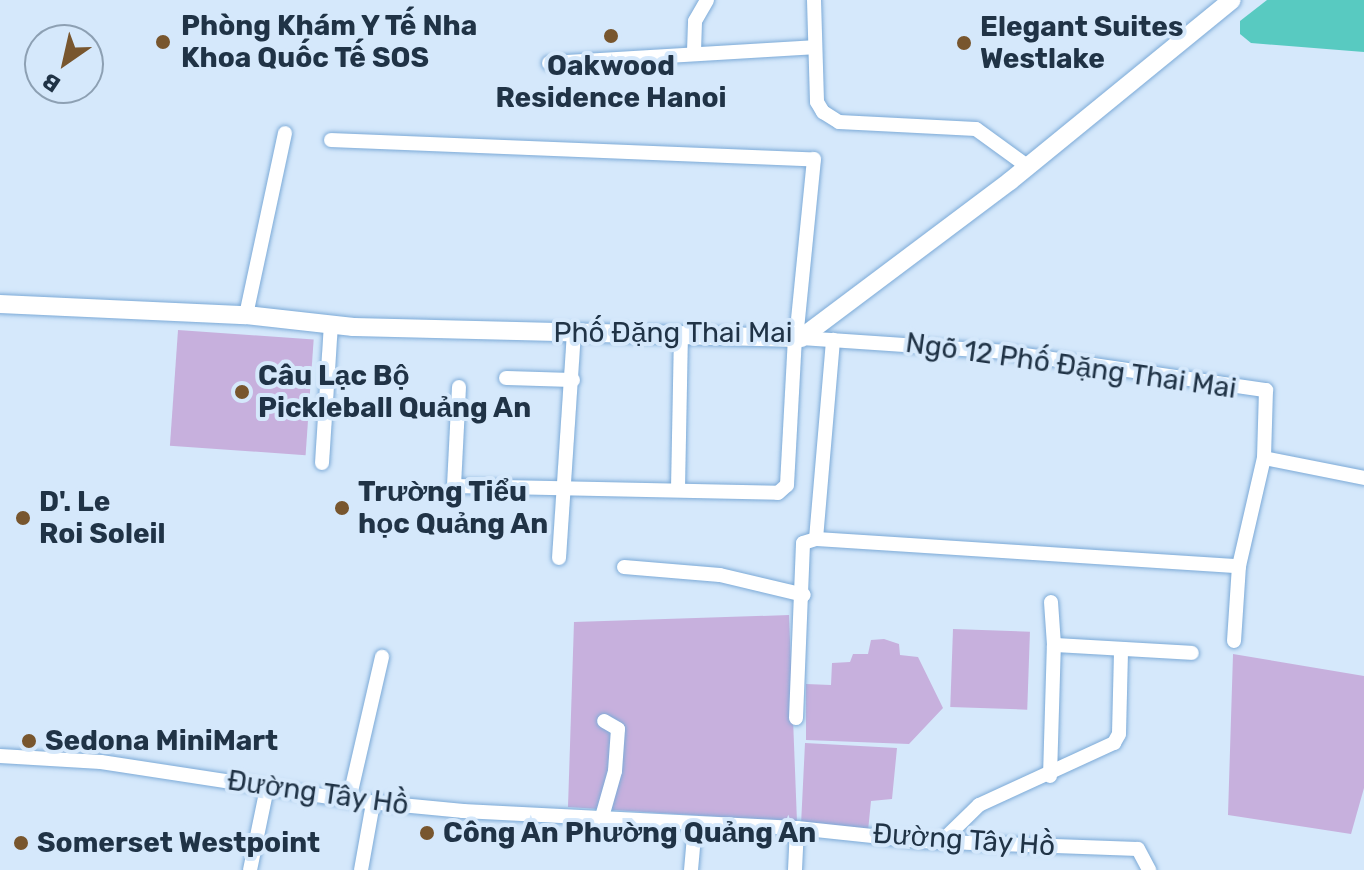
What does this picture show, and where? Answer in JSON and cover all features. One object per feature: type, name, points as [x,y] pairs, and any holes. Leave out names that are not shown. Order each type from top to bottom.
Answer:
[{"type":"street","points":[[694,51],[695,21],[707,0]]},
{"type":"street","points":[[814,0],[817,102],[839,122],[976,129],[1027,166]]},
{"type":"street","name":"Phố Đặng Thai Mai","points":[[0,304],[246,315],[331,325],[798,338],[1027,166],[1232,0]]},
{"type":"street","points":[[549,63],[694,51],[815,47]]},
{"type":"street","points":[[246,315],[285,133]]},
{"type":"street","points":[[331,140],[814,159],[785,490],[567,490],[454,486],[459,387]]},
{"type":"street","points":[[322,463],[331,325]]},
{"type":"street","points":[[559,558],[567,490],[574,333]]},
{"type":"street","points":[[678,489],[681,335]]},
{"type":"street","name":"Ngõ 12 Phố Đặng Thai Mai","points":[[798,338],[1004,352],[1266,390],[1264,458]]},
{"type":"street","points":[[816,539],[833,340]]},
{"type":"street","points":[[506,378],[573,380]]},
{"type":"street","points":[[1234,641],[1239,566],[1264,458],[1364,478]]},
{"type":"street","points":[[796,718],[794,683],[804,595],[803,543],[816,539],[1239,566]]},
{"type":"street","points":[[624,567],[720,575],[804,595]]},
{"type":"street","points":[[1050,776],[1054,645],[1051,602]]},
{"type":"street","points":[[1054,645],[1192,653]]},
{"type":"street","points":[[941,842],[979,805],[1050,776],[1117,740],[1121,650]]},
{"type":"street","points":[[349,800],[382,657]]},
{"type":"street","points":[[602,817],[615,771],[618,729],[604,721]]},
{"type":"street","name":"Đường Tây Hồ","points":[[0,756],[101,762],[373,803],[695,825],[797,828],[941,842],[1138,849],[1149,870]]},
{"type":"street","points":[[250,870],[267,788]]},
{"type":"street","points":[[361,870],[373,803]]},
{"type":"street","points":[[691,870],[695,825]]},
{"type":"street","points":[[795,870],[797,828]]},
{"type":"shaded area","points":[[1267,0],[1364,0],[1364,52],[1251,43],[1240,34],[1240,21]]},
{"type":"shaded area","name":"Câu Lạc Bộ Pickleball Quảng An","points":[[178,330],[314,339],[306,455],[170,446]]},
{"type":"shaded area","points":[[789,615],[797,822],[568,807],[574,622]]},
{"type":"shaded area","points":[[953,629],[1030,632],[1027,710],[950,707]]},
{"type":"shaded area","points":[[884,639],[899,644],[900,655],[918,657],[943,708],[909,744],[806,740],[806,684],[831,685],[832,663],[850,662],[853,654],[868,654],[871,640]]},
{"type":"shaded area","points":[[1233,654],[1364,676],[1364,788],[1351,834],[1228,815]]},
{"type":"shaded area","points":[[805,743],[897,748],[892,799],[871,801],[868,831],[801,825]]},
{"type":"place","name":"Oakwood Residence Hanoi","points":[[611,36]]},
{"type":"place","name":"Phòng Khám Y Tế Nha Khoa Quốc Tế SOS","points":[[163,42]]},
{"type":"place","name":"Elegant Suites Westlake","points":[[964,43]]},
{"type":"place","name":"Câu Lạc Bộ Pickleball Quảng An","points":[[242,392]]},
{"type":"place","name":"Trường Tiểu học Quảng An","points":[[342,508]]},
{"type":"place","name":"D'. Le Roi Soleil","points":[[23,518]]},
{"type":"place","name":"Sedona MiniMart","points":[[29,741]]},
{"type":"place","name":"Công An Phường Quảng An","points":[[427,833]]},
{"type":"place","name":"Somerset Westpoint","points":[[21,843]]}]
